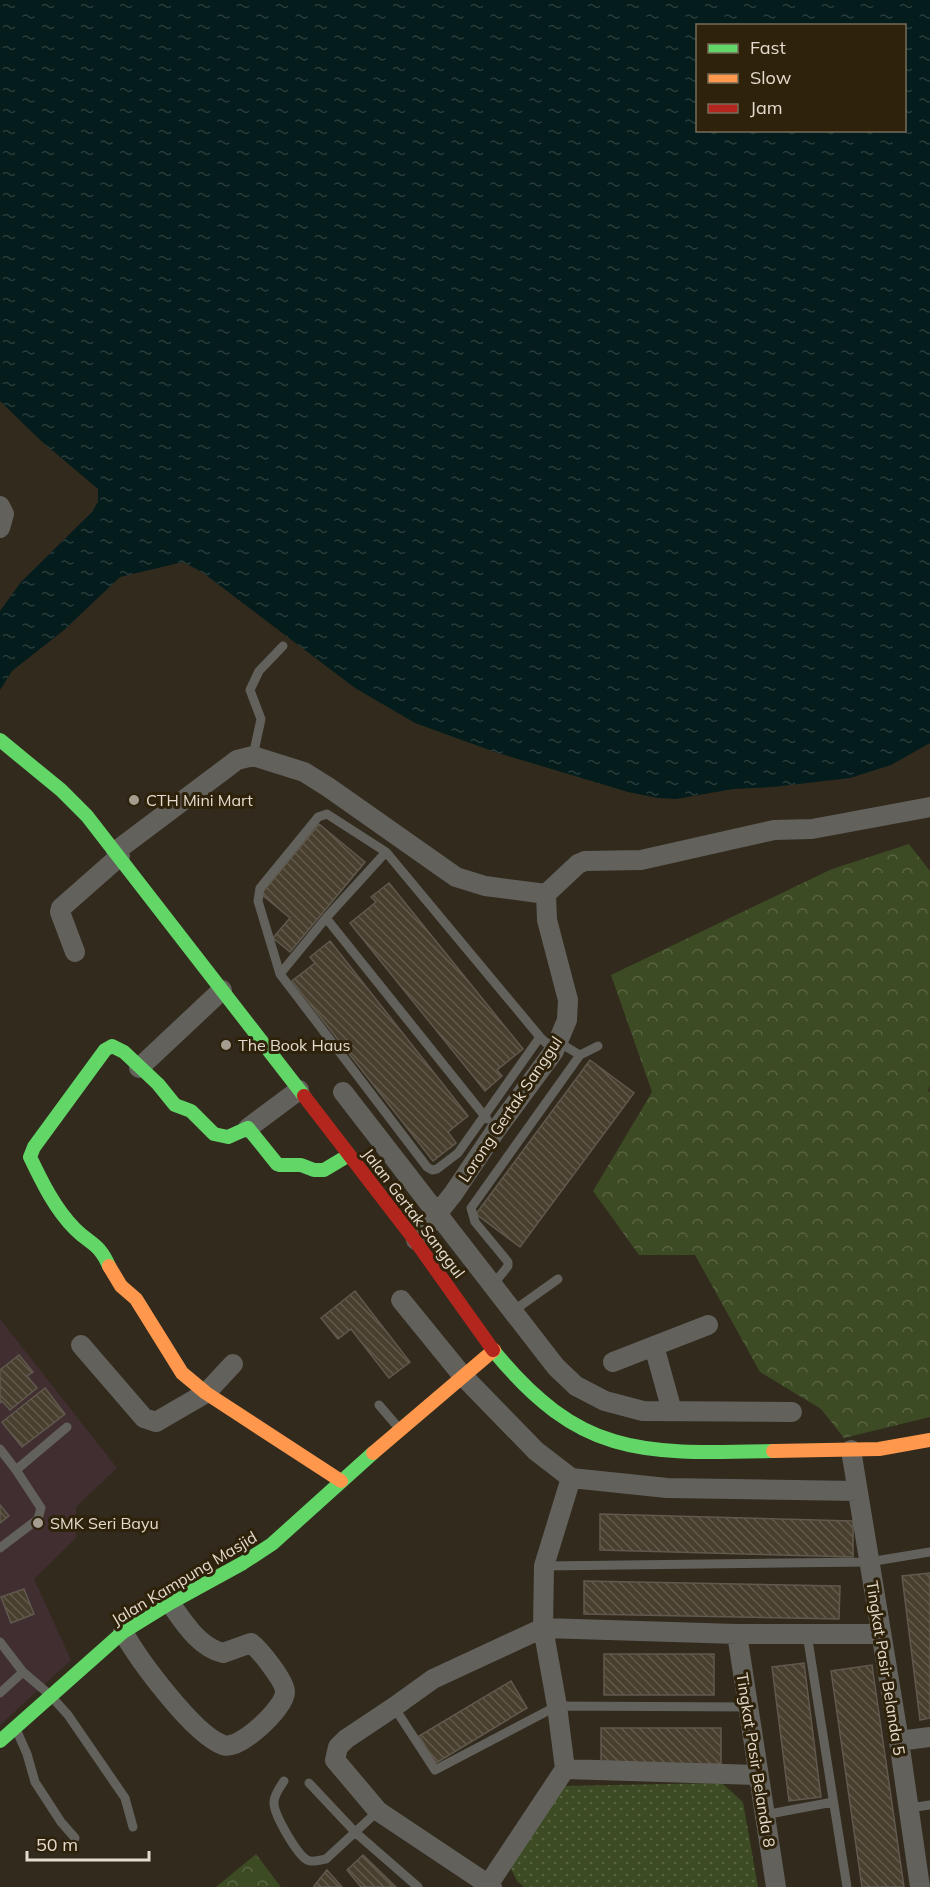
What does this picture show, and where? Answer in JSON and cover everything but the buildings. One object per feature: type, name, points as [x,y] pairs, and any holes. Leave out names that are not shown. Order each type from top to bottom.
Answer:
[{"type":"street","points":[[0,506],[4,514],[0,528]]},
{"type":"street","name":"Jalan Gertak Sanggul","points":[[0,740],[61,790],[87,816],[416,1240],[520,1384],[549,1409],[585,1431],[626,1446],[661,1451],[851,1450],[887,1448],[930,1440]]},
{"type":"street","points":[[75,952],[60,912],[61,908],[118,854],[237,760],[254,756],[304,772],[456,878],[485,886],[546,894],[578,864],[585,861],[641,860],[774,830],[812,829],[930,807]]},
{"type":"street","name":"Lorong Gertak Sanggul","points":[[416,1240],[453,1194],[490,1123],[567,1020],[568,1000],[549,929],[546,894]]},
{"type":"street","points":[[139,1068],[222,990]]},
{"type":"street","points":[[299,1090],[248,1128],[228,1137],[214,1134],[191,1111],[175,1105],[158,1084],[112,1046],[105,1050],[34,1147],[30,1157],[48,1193],[74,1228],[102,1250],[114,1276],[121,1286],[136,1299],[182,1374],[206,1393],[341,1481]]},
{"type":"street","points":[[343,1092],[556,1367],[576,1386],[605,1401],[643,1411],[792,1412]]},
{"type":"street","points":[[248,1128],[282,1167],[292,1168],[299,1165],[314,1170],[325,1170],[349,1155]]},
{"type":"street","points":[[401,1300],[462,1375],[536,1451],[571,1478],[668,1488],[858,1491]]},
{"type":"street","points":[[613,1362],[708,1325]]},
{"type":"street","points":[[81,1345],[144,1418],[156,1422],[206,1393],[233,1364]]},
{"type":"street","points":[[654,1346],[672,1411]]},
{"type":"street","name":"Jalan Kampung Masjid","points":[[0,1741],[123,1632],[272,1544],[399,1429],[494,1350]]},
{"type":"street","name":"Tingkat Pasir Belanda 5","points":[[851,1450],[920,1887]]},
{"type":"street","points":[[571,1478],[544,1566],[543,1628],[557,1706],[565,1769],[490,1886],[378,1811],[335,1761],[338,1747],[346,1739],[433,1679],[543,1628],[737,1634],[880,1634]]},
{"type":"street","points":[[123,1632],[153,1677],[194,1723],[222,1744],[230,1746],[238,1743],[278,1708],[285,1690],[282,1683],[251,1643],[223,1653],[207,1646],[184,1623],[170,1603]]},
{"type":"street","name":"Tingkat Pasir Belanda 8","points":[[737,1634],[776,1887]]},
{"type":"street","points":[[898,1741],[930,1737]]},
{"type":"street","points":[[565,1769],[758,1775]]},
{"type":"lane","points":[[254,756],[261,719],[250,690],[259,671],[283,646]]},
{"type":"lane","points":[[326,918],[490,1123],[458,1153],[437,1169],[432,1170],[427,1167],[280,974],[258,894],[260,888],[318,817],[327,814],[386,852],[551,1043],[580,1055]]},
{"type":"lane","points":[[280,974],[326,918],[386,852]]},
{"type":"lane","points":[[493,1286],[508,1266],[508,1262],[475,1222],[471,1208],[580,1055],[598,1047]]},
{"type":"lane","points":[[513,1311],[558,1279]]},
{"type":"lane","points":[[379,1405],[399,1429]]},
{"type":"lane","points":[[16,1470],[67,1427]]},
{"type":"lane","points":[[0,1449],[40,1508],[38,1519],[0,1548]]},
{"type":"lane","points":[[544,1566],[869,1562],[930,1552]]},
{"type":"lane","points":[[807,1634],[847,1887]]},
{"type":"lane","points":[[0,1642],[23,1672],[69,1715],[125,1798],[133,1827]]},
{"type":"lane","points":[[0,1693],[23,1672]]},
{"type":"lane","points":[[394,1707],[432,1769],[435,1770],[557,1706],[748,1707]]},
{"type":"lane","points":[[15,1727],[35,1782],[61,1822],[75,1838]]},
{"type":"lane","points":[[284,1781],[273,1804],[279,1821],[300,1853],[308,1860],[317,1861],[326,1858],[378,1811]]},
{"type":"lane","points":[[309,1783],[356,1833],[418,1887]]},
{"type":"lane","points":[[764,1815],[834,1802]]},
{"type":"lane","points":[[909,1808],[930,1805]]},
{"type":"shaded area","name":"SMK Seri Bayu","points":[[0,1319],[117,1468],[76,1507],[76,1538],[34,1579],[71,1660],[0,1725]]},
{"type":"green space","points":[[909,844],[930,871],[930,1085],[928,1091],[930,1092],[930,1417],[844,1438],[821,1409],[760,1372],[695,1255],[639,1255],[593,1191],[652,1092],[611,975],[832,869]]},
{"type":"green space","points":[[722,1783],[743,1802],[758,1887],[524,1887],[517,1881],[510,1867],[563,1786]]},
{"type":"green space","points":[[256,1854],[281,1887],[216,1887]]},
{"type":"water","points":[[0,0],[930,0],[930,743],[891,765],[850,778],[733,789],[676,799],[628,792],[495,752],[415,723],[355,688],[202,572],[183,562],[120,577],[64,630],[12,671],[0,690],[0,611],[21,582],[92,512],[98,502],[98,489],[39,439],[0,401]]},
{"type":"traffic: fast","points":[[0,740],[61,790],[87,816],[304,1096]]},
{"type":"traffic: fast","points":[[109,1266],[98,1248],[75,1229],[61,1213],[30,1157],[34,1147],[105,1050],[112,1046],[124,1052],[158,1084],[175,1105],[191,1111],[214,1134],[228,1137],[248,1128],[277,1164],[301,1165],[314,1170],[324,1170],[349,1155]]},
{"type":"traffic: fast","points":[[493,1350],[525,1385],[556,1412],[586,1430],[617,1442],[650,1449],[687,1452],[773,1451]]},
{"type":"traffic: fast","points":[[0,1741],[123,1632],[272,1544],[373,1453]]},
{"type":"traffic: slow","points":[[109,1266],[121,1286],[136,1299],[182,1373],[206,1393],[341,1481]]},
{"type":"traffic: slow","points":[[373,1453],[494,1350]]},
{"type":"traffic: slow","points":[[773,1451],[879,1449],[930,1440]]},
{"type":"traffic: jam","points":[[304,1096],[414,1239],[493,1350]]},
{"type":"place","name":"CTH Mini Mart","points":[[134,800]]},
{"type":"place","name":"The Book Haus","points":[[226,1045]]},
{"type":"place","name":"SMK Seri Bayu","points":[[38,1523]]}]
